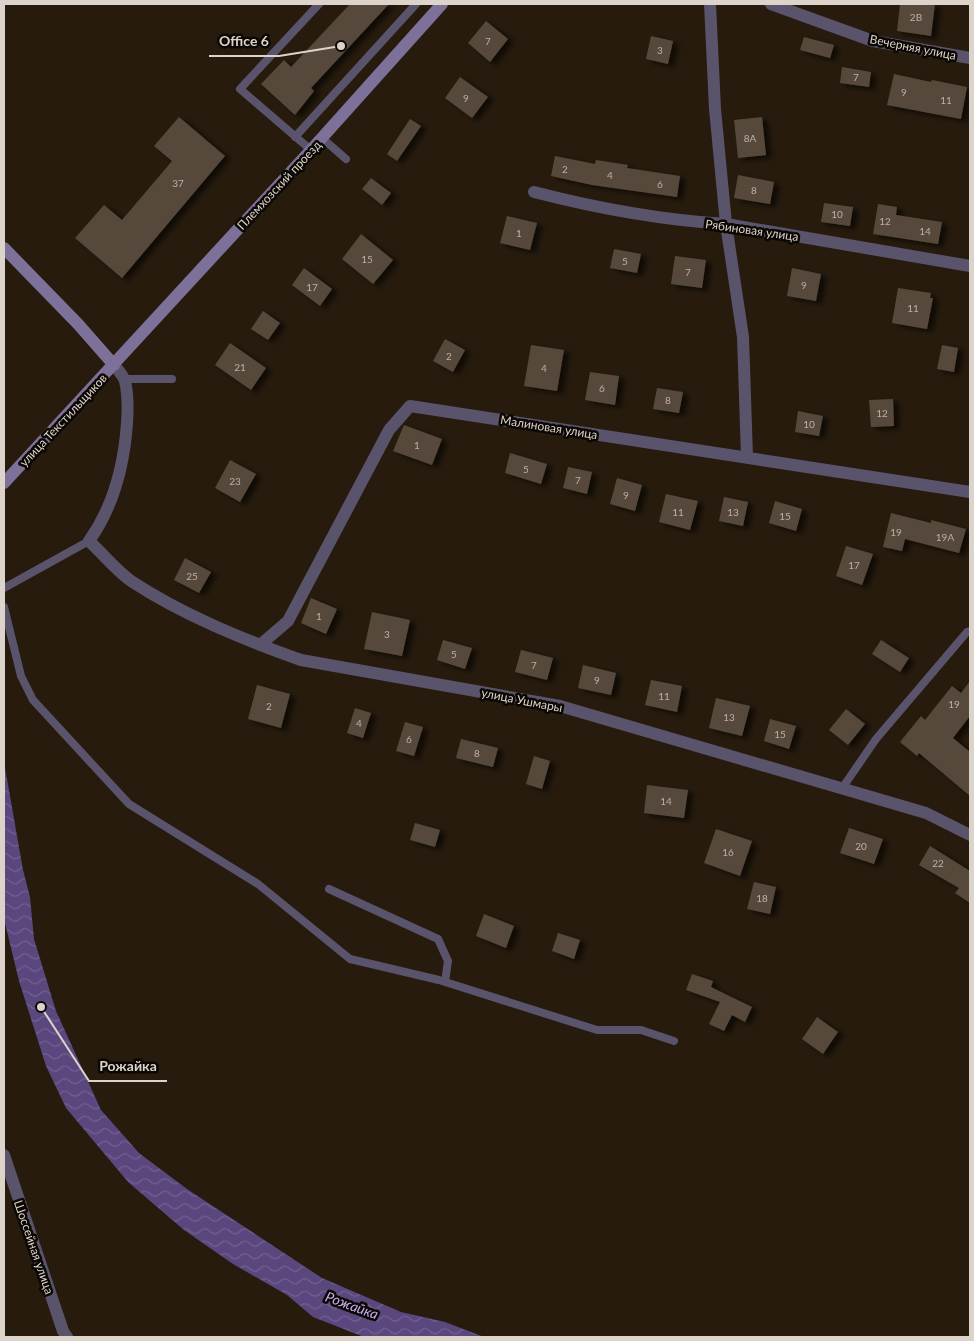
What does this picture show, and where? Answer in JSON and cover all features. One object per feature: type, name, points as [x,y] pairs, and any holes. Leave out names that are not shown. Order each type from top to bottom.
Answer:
[{"type":"main road","name":"Племхозский проезд","points":[[114,365],[442,4]]},
{"type":"main road","name":"улица Текстильщиков","points":[[4,248],[78,324],[114,365],[4,483]]},
{"type":"street","points":[[710,4],[715,109],[726,224],[743,337],[747,457]]},
{"type":"street","name":"Вечерняя улица","points":[[771,4],[873,41],[970,58]]},
{"type":"street","name":"Рябиновая улица","points":[[534,192],[590,206],[706,223],[726,224],[970,266]]},
{"type":"street","points":[[89,541],[104,519],[120,477],[126,443],[128,415],[126,390],[124,379],[114,365]]},
{"type":"street","name":"Малиновая улица","points":[[260,645],[288,621],[389,430],[410,406],[970,492]]},
{"type":"street","name":"улица Ушмары","points":[[89,541],[130,580],[185,612],[260,645],[301,660],[560,706],[843,787],[926,813],[970,835]]},
{"type":"street","name":"Шоссейная улица","points":[[4,1155],[63,1331],[67,1337]]},
{"type":"lane","points":[[311,150],[240,89],[319,4]]},
{"type":"lane","points":[[295,137],[416,4]]},
{"type":"lane","points":[[322,138],[346,159]]},
{"type":"lane","points":[[124,379],[172,379]]},
{"type":"lane","points":[[4,588],[89,541]]},
{"type":"lane","points":[[4,607],[21,676],[33,700],[129,804],[258,884],[350,958],[445,982],[597,1030],[641,1030],[674,1041]]},
{"type":"lane","points":[[843,787],[876,739],[967,632],[970,631]]},
{"type":"lane","points":[[329,889],[438,938],[448,961],[445,982]]},
{"type":"water","points":[[4,762],[23,870],[30,897],[34,939],[56,1011],[101,1110],[139,1153],[187,1189],[322,1278],[401,1312],[445,1322],[484,1337],[364,1337],[313,1317],[287,1295],[233,1264],[184,1230],[128,1182],[66,1108],[46,1066],[19,981],[4,919]]},
{"type":"building","points":[[350,4],[389,4],[311,88],[314,91],[295,115],[261,84],[284,60],[291,67]]},
{"type":"building","points":[[900,4],[935,4],[931,36],[897,31]]},
{"type":"building","points":[[486,21],[508,39],[490,62],[468,43]]},
{"type":"building","points":[[651,36],[673,41],[668,64],[646,59]]},
{"type":"building","points":[[804,37],[834,45],[830,58],[800,50]]},
{"type":"building","points":[[842,67],[871,72],[869,87],[840,83]]},
{"type":"building","points":[[894,74],[967,87],[961,119],[887,105]]},
{"type":"building","points":[[460,77],[488,97],[472,118],[445,98]]},
{"type":"building","points":[[179,117],[225,156],[122,278],[75,238],[104,205],[122,220],[172,161],[154,146]]},
{"type":"building","points":[[762,117],[766,155],[738,158],[734,120]]},
{"type":"building","points":[[410,119],[421,126],[397,161],[387,154]]},
{"type":"building","points":[[555,156],[595,164],[596,160],[628,165],[627,168],[680,176],[677,197],[592,185],[551,176]]},
{"type":"building","points":[[738,175],[774,182],[770,204],[734,198]]},
{"type":"building","points":[[371,178],[391,193],[382,205],[362,189]]},
{"type":"building","points":[[824,203],[853,207],[850,226],[821,222]]},
{"type":"building","points":[[878,204],[897,207],[896,215],[942,222],[938,244],[873,234]]},
{"type":"building","points":[[507,216],[537,223],[530,250],[500,243]]},
{"type":"building","points":[[361,234],[393,260],[373,284],[342,259]]},
{"type":"building","points":[[614,249],[641,254],[637,273],[610,268]]},
{"type":"building","points":[[675,256],[706,260],[702,288],[671,284]]},
{"type":"building","points":[[304,268],[332,289],[320,306],[292,285]]},
{"type":"building","points":[[792,268],[821,274],[816,301],[787,296]]},
{"type":"building","points":[[898,288],[931,293],[930,298],[933,298],[927,329],[892,323]]},
{"type":"building","points":[[263,311],[280,323],[268,340],[251,329]]},
{"type":"building","points":[[445,339],[465,350],[453,372],[433,361]]},
{"type":"building","points":[[230,343],[266,368],[251,390],[215,365]]},
{"type":"building","points":[[531,345],[564,350],[557,391],[524,386]]},
{"type":"building","points":[[942,345],[958,348],[954,372],[937,369]]},
{"type":"building","points":[[590,372],[619,376],[615,405],[585,400]]},
{"type":"building","points":[[657,388],[683,392],[679,413],[653,409]]},
{"type":"building","points":[[893,399],[894,426],[871,427],[869,400]]},
{"type":"building","points":[[798,411],[823,416],[819,436],[795,432]]},
{"type":"building","points":[[404,425],[442,439],[432,465],[393,451]]},
{"type":"building","points":[[510,453],[547,464],[541,484],[505,473]]},
{"type":"building","points":[[230,460],[256,474],[240,502],[215,488]]},
{"type":"building","points":[[568,467],[592,472],[587,494],[563,488]]},
{"type":"building","points":[[617,478],[642,485],[635,511],[610,504]]},
{"type":"building","points":[[666,494],[698,501],[690,530],[659,522]]},
{"type":"building","points":[[724,497],[748,502],[743,526],[719,521]]},
{"type":"building","points":[[775,501],[802,509],[796,531],[769,523]]},
{"type":"building","points":[[891,513],[966,529],[959,553],[905,539],[902,551],[883,547]]},
{"type":"building","points":[[846,546],[873,554],[862,585],[836,576]]},
{"type":"building","points":[[185,558],[211,572],[199,593],[174,580]]},
{"type":"building","points":[[311,598],[337,609],[326,634],[301,623]]},
{"type":"building","points":[[372,612],[410,620],[402,656],[364,649]]},
{"type":"building","points":[[443,640],[472,648],[465,669],[437,660]]},
{"type":"building","points":[[881,640],[909,658],[900,672],[872,654]]},
{"type":"building","points":[[521,650],[553,658],[547,680],[515,672]]},
{"type":"building","points":[[583,665],[616,673],[611,695],[578,688]]},
{"type":"building","points":[[651,680],[682,686],[677,712],[645,705]]},
{"type":"building","points":[[970,681],[970,716],[953,738],[970,752],[970,796],[919,753],[917,756],[900,742],[921,716],[925,720],[952,686],[961,693]]},
{"type":"building","points":[[257,685],[290,694],[281,728],[248,719]]},
{"type":"building","points":[[716,698],[750,706],[742,736],[709,728]]},
{"type":"building","points":[[355,708],[371,713],[363,738],[347,733]]},
{"type":"building","points":[[846,709],[865,724],[848,745],[829,730]]},
{"type":"building","points":[[770,719],[796,726],[789,749],[764,741]]},
{"type":"building","points":[[405,722],[423,727],[414,756],[396,751]]},
{"type":"building","points":[[461,739],[498,748],[493,767],[456,758]]},
{"type":"building","points":[[534,756],[550,761],[542,789],[526,784]]},
{"type":"building","points":[[647,785],[688,790],[684,818],[644,813]]},
{"type":"building","points":[[415,823],[440,830],[435,847],[410,840]]},
{"type":"building","points":[[849,828],[883,839],[874,864],[840,853]]},
{"type":"building","points":[[716,829],[752,841],[740,876],[704,863]]},
{"type":"building","points":[[930,846],[970,871],[970,903],[955,893],[959,888],[919,865]]},
{"type":"building","points":[[754,882],[776,887],[770,914],[747,909]]},
{"type":"building","points":[[484,914],[514,926],[506,948],[476,936]]},
{"type":"building","points":[[558,933],[580,940],[574,959],[552,951]]},
{"type":"building","points":[[692,974],[713,981],[711,987],[752,1007],[745,1022],[732,1015],[724,1031],[709,1024],[720,1002],[686,990]]},
{"type":"building","points":[[817,1017],[838,1032],[823,1054],[802,1039]]},
{"type":"place","name":"Office 6","points":[[341,46]]},
{"type":"place","name":"Рожайка","points":[[41,1007]]}]
